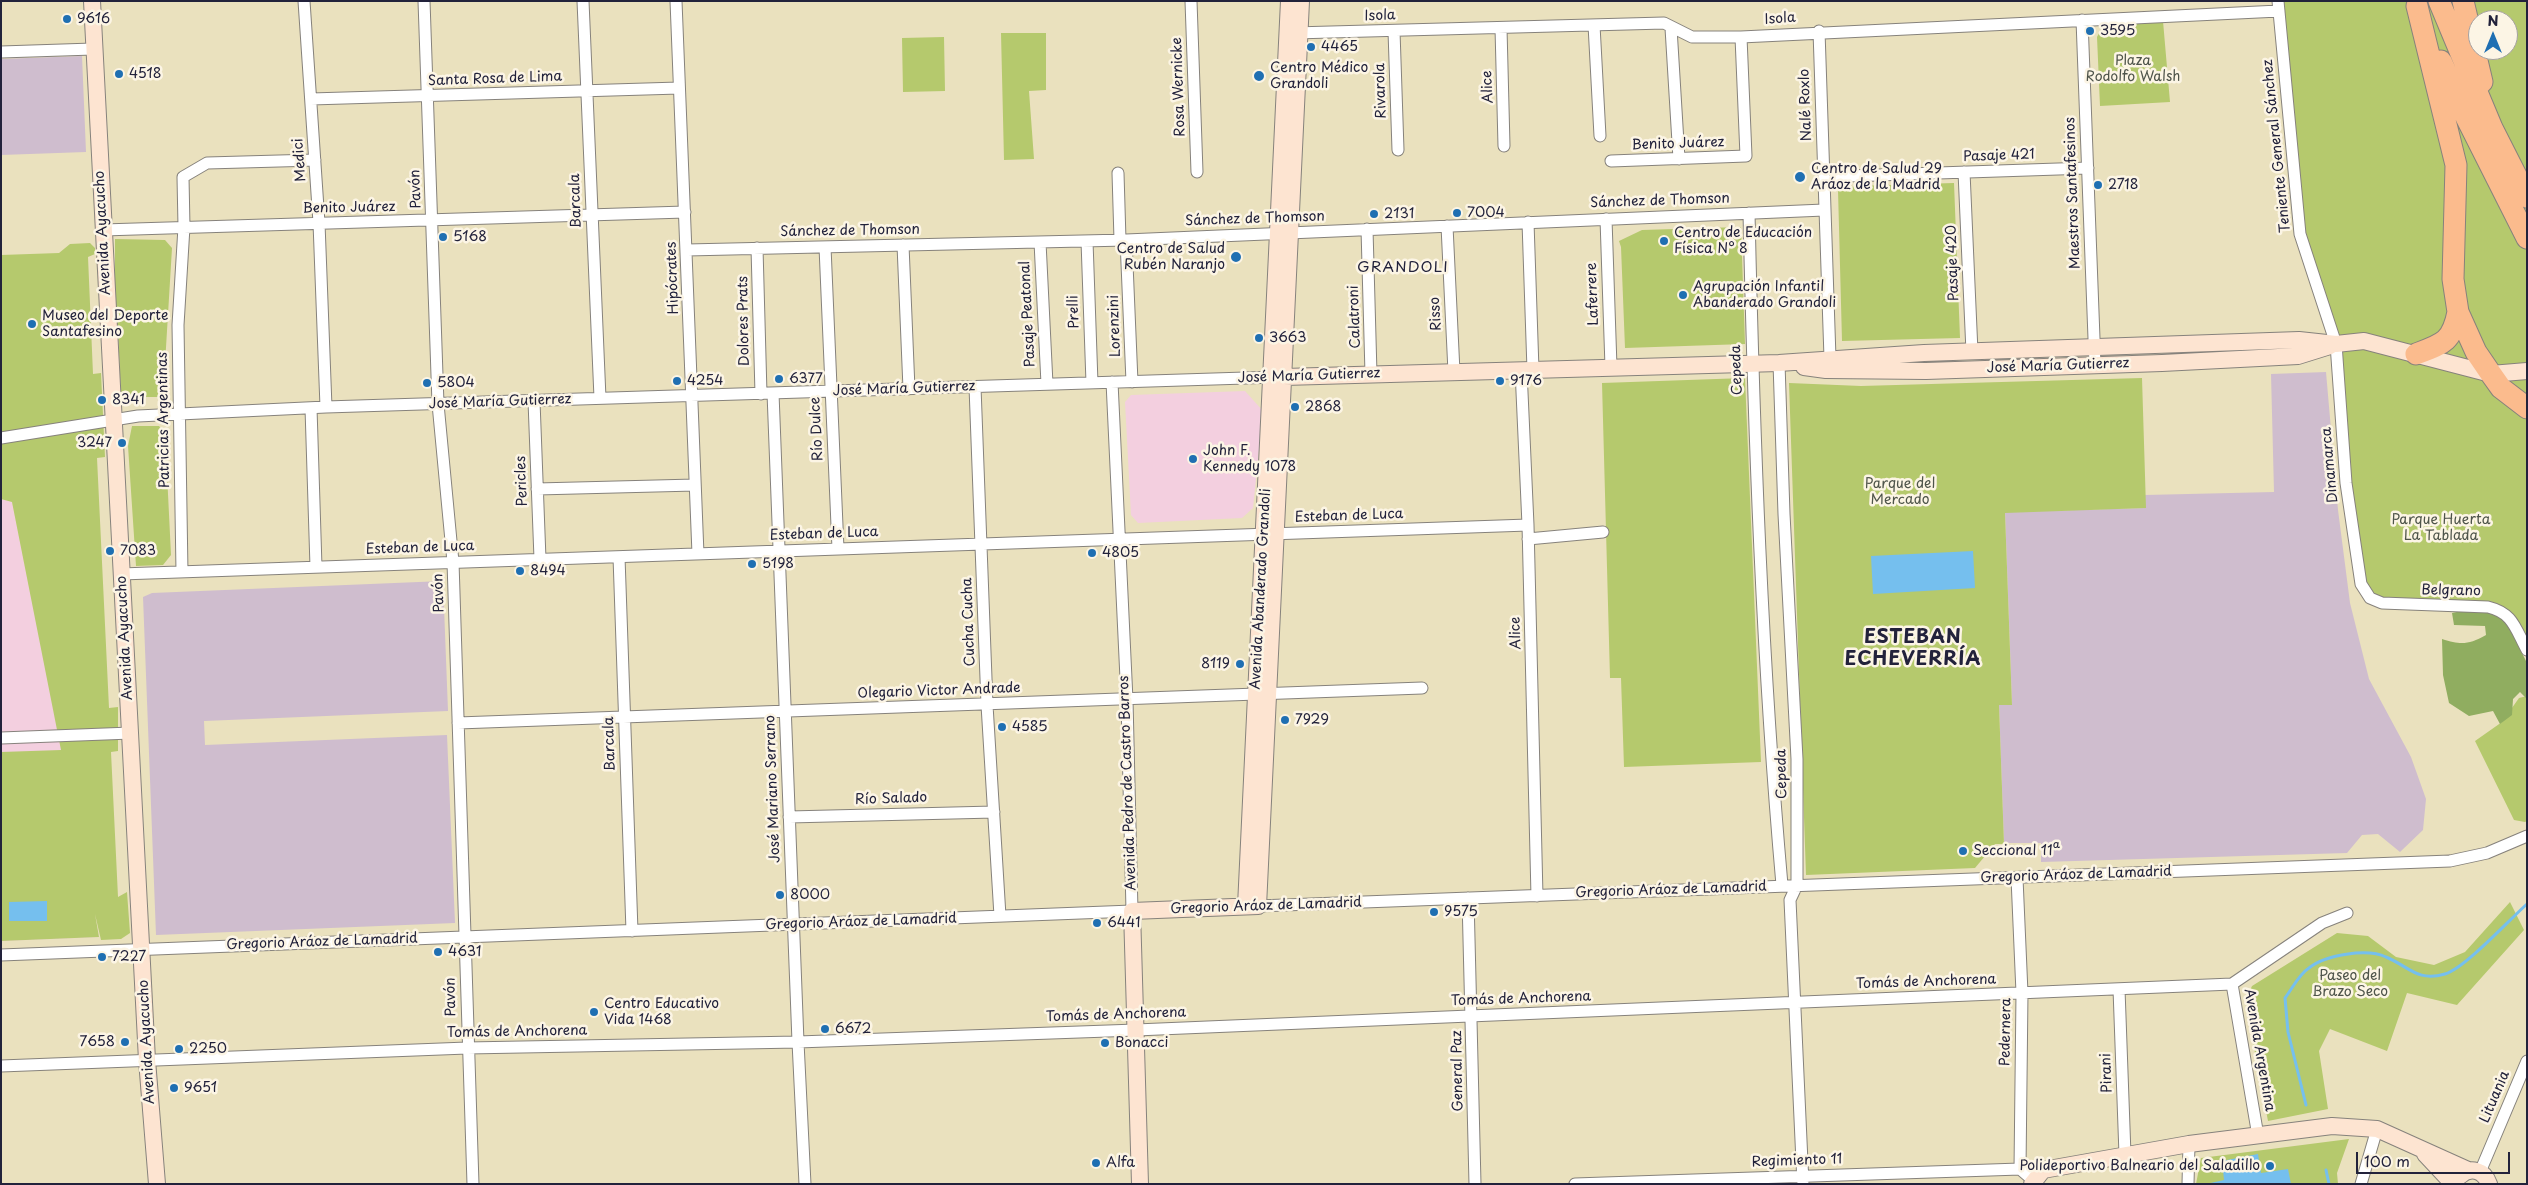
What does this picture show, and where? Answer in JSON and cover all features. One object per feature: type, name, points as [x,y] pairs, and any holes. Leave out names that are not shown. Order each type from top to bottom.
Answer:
[{"type":"highway","points":[[2439,1],[2492,128],[2527,197]]},
{"type":"highway","points":[[2463,1],[2492,128]]},
{"type":"highway","points":[[2416,4],[2466,117],[2527,238]]},
{"type":"highway","points":[[2416,4],[2456,165],[2453,279],[2458,312],[2476,352],[2501,388],[2527,408]]},
{"type":"highway","points":[[2416,354],[2440,345],[2454,331],[2458,312]]},
{"type":"street","name":"Avenida Ayacucho","points":[[92,1],[112,419],[147,1060],[156,1184]]},
{"type":"street","name":"Medici","points":[[304,1],[319,223],[326,407]]},
{"type":"street","name":"Pavón","points":[[424,1],[438,404],[452,562],[473,1184]]},
{"type":"street","name":"Barcala","points":[[583,1],[600,398]]},
{"type":"street","name":"Hipócrates","points":[[676,1],[698,554]]},
{"type":"street","name":"Rosa Wernicke","points":[[1191,1],[1197,172]]},
{"type":"street","name":"Avenida Abanderado Grandoli","points":[[1252,906],[1293,33],[1289,1]]},
{"type":"street","name":"Avenida Abanderado Grandoli","points":[[1293,33],[1301,1]]},
{"type":"street","name":"Isola","points":[[1293,33],[1664,23],[1692,38],[1740,37],[1818,31],[2082,26],[2278,6]]},
{"type":"street","name":"Teniente General Sánchez","points":[[2278,6],[2300,234],[2336,344]]},
{"type":"street","points":[[1594,25],[1600,136]]},
{"type":"street","name":"Maestros Santafesinos","points":[[2082,26],[2095,365]]},
{"type":"street","name":"Alice","points":[[1501,28],[1504,146]]},
{"type":"street","points":[[1672,28],[1678,159]]},
{"type":"street","name":"Rivarola","points":[[1394,31],[1398,150]]},
{"type":"street","name":"Nalé Roxlo","points":[[1818,31],[1830,358]]},
{"type":"street","name":"Benito Juárez","points":[[1611,161],[1746,156],[1740,37]]},
{"type":"street","points":[[1,52],[93,49]]},
{"type":"street","name":"Santa Rosa de Lima","points":[[311,99],[679,88]]},
{"type":"street","name":"Patricias Argentinas","points":[[182,572],[178,325],[184,227],[183,177],[207,163],[315,160]]},
{"type":"street","name":"Pasaje 421","points":[[1823,183],[1848,176],[2088,168]]},
{"type":"street","name":"Pasaje 420","points":[[1964,172],[1972,352]]},
{"type":"street","name":"Lorenzini","points":[[1118,173],[1132,382]]},
{"type":"street","name":"Sánchez de Thomson","points":[[687,250],[1123,240],[1824,210]]},
{"type":"street","name":"Benito Juárez","points":[[103,230],[685,212]]},
{"type":"street","name":"Cepeda","points":[[1749,213],[1757,516],[1771,762],[1782,885]]},
{"type":"street","name":"Laferrere","points":[[1606,219],[1611,367]]},
{"type":"street","name":"Alice","points":[[1528,222],[1528,539],[1537,896]]},
{"type":"street","name":"Risso","points":[[1447,226],[1454,372]]},
{"type":"street","name":"Calatroni","points":[[1367,229],[1371,374]]},
{"type":"street","name":"Prelli","points":[[1087,240],[1092,383]]},
{"type":"street","name":"Pasaje Peatonal","points":[[1040,242],[1047,384]]},
{"type":"street","points":[[903,245],[909,389]]},
{"type":"street","name":"Río Dulce","points":[[825,247],[838,549]]},
{"type":"street","name":"Dolores Prats","points":[[757,248],[761,394]]},
{"type":"street","name":"José María Gutierrez","points":[[1,438],[112,419],[326,407],[1752,363],[1972,352],[2299,340],[2336,344]]},
{"type":"street","name":"José María Gutierrez","points":[[1780,362],[1826,370],[1926,371],[2095,365],[2298,356],[2336,344],[2364,341],[2491,374],[2527,371]]},
{"type":"street","name":"Dinamarca","points":[[2336,344],[2346,483],[2361,584]]},
{"type":"street","name":"Cepeda","points":[[1780,362],[1784,514],[1797,759],[1797,884],[1790,900],[1802,1180]]},
{"type":"street","name":"Avenida Pedro de Castro Barros","points":[[1112,382],[1127,700],[1140,1184]]},
{"type":"street","name":"Cucha Cucha","points":[[975,387],[987,705],[1000,916]]},
{"type":"street","name":"José Mariano Serrano","points":[[773,393],[805,1184]]},
{"type":"street","name":"Pericles","points":[[534,401],[540,559]]},
{"type":"street","points":[[311,408],[316,567]]},
{"type":"street","points":[[537,489],[695,485]]},
{"type":"street","name":"Esteban de Luca","points":[[121,574],[1528,525]]},
{"type":"street","points":[[1528,539],[1603,532]]},
{"type":"street","name":"Barcala","points":[[619,557],[632,930]]},
{"type":"street","name":"Belgrano","points":[[2361,584],[2370,598],[2382,604],[2488,607],[2501,610],[2509,617],[2527,650]]},
{"type":"street","name":"Olegario Victor Andrade","points":[[458,723],[1422,688]]},
{"type":"street","points":[[1,738],[130,733]]},
{"type":"street","name":"Río Salado","points":[[789,817],[994,812]]},
{"type":"street","name":"Gregorio Aráoz de Lamadrid","points":[[1,955],[1537,896],[1797,884],[2017,878],[2450,861],[2487,853],[2527,836]]},
{"type":"street","name":"Pedernera","points":[[2017,878],[2022,993],[2020,1169]]},
{"type":"street","name":"General Paz","points":[[1468,898],[1475,1184]]},
{"type":"street","name":"Avenida Argentina","points":[[2258,1136],[2232,984],[2322,923],[2348,913]]},
{"type":"street","name":"Tomás de Anchorena","points":[[1,1066],[467,1048],[798,1042],[1136,1030],[2232,984]]},
{"type":"street","name":"Pirani","points":[[2119,989],[2125,1156]]},
{"type":"street","name":"Lituania","points":[[2484,1178],[2527,1061]]},
{"type":"street","points":[[2020,1169],[2033,1183],[2043,1170],[2189,1144],[2332,1126],[2377,1129],[2484,1178]]},
{"type":"street","points":[[2361,1184],[2377,1129]]},
{"type":"street","points":[[2188,1184],[2189,1144]]},
{"type":"street","points":[[2420,1150],[2454,1184],[2462,1174],[2484,1178]]},
{"type":"street","name":"Regimiento 11","points":[[1575,1184],[1802,1180],[2020,1169]]},
{"type":"shaded area","points":[[82,56],[86,152],[1,155],[1,59]]},
{"type":"shaded area","points":[[2326,372],[2338,510],[2350,603],[2369,679],[2411,757],[2426,799],[2423,830],[2400,852],[2378,834],[2362,835],[2347,853],[2041,862],[2041,843],[2004,843],[1999,705],[2012,704],[2005,512],[2145,508],[2145,495],[2274,492],[2271,374]]},
{"type":"shaded area","name":"John F. Kennedy 1078","points":[[1245,391],[1263,411],[1253,508],[1242,518],[1138,523],[1131,515],[1125,402],[1131,395]]},
{"type":"shaded area","points":[[1,499],[12,502],[99,937],[1,941]]},
{"type":"shaded area","points":[[443,581],[448,711],[204,721],[205,745],[447,735],[455,923],[156,935],[143,597],[152,593]]},
{"type":"green space","name":"Parque Huerta La Tablada","points":[[2278,1],[2527,1],[2527,650],[2501,610],[2382,603],[2361,584],[2336,344],[2300,234]]},
{"type":"green space","name":"Plaza Rodolfo Walsh","points":[[2163,21],[2170,102],[2100,106],[2097,37],[2104,23]]},
{"type":"green space","points":[[1001,33],[1046,33],[1046,90],[1029,91],[1034,159],[1004,160]]},
{"type":"green space","points":[[944,37],[945,91],[903,92],[902,38]]},
{"type":"green space","points":[[1954,183],[1960,338],[1842,341],[1838,190],[1856,186]]},
{"type":"green space","name":"Agrupación Infantil Abanderado Grandoli","points":[[1741,227],[1745,344],[1625,348],[1621,247],[1619,241],[1642,230]]},
{"type":"green space","points":[[115,239],[165,240],[172,248],[163,397],[121,397],[118,330],[115,325]]},
{"type":"green space","points":[[90,243],[95,248],[95,254],[88,257],[93,374],[101,373],[105,457],[97,458],[109,708],[118,707],[118,751],[111,752],[118,897],[127,892],[130,933],[121,939],[101,940],[95,914],[99,937],[1,941],[1,752],[61,750],[12,502],[1,499],[1,255],[59,253],[70,244]]},
{"type":"green space","points":[[1745,378],[1761,762],[1624,767],[1621,678],[1610,678],[1602,383]]},
{"type":"green space","name":"Parque del Mercado","points":[[2142,378],[2146,508],[2005,513],[2012,705],[1999,705],[2004,844],[1995,844],[1975,868],[1806,875],[1789,383],[1861,386]]},
{"type":"green space","points":[[132,426],[159,426],[165,433],[171,555],[163,565],[136,566],[128,446]]},
{"type":"green space","points":[[2466,610],[2490,612],[2506,621],[2527,663],[2527,699],[2520,692],[2513,699],[2512,715],[2500,724],[2493,711],[2469,716],[2449,703],[2443,675],[2442,639],[2464,643],[2474,641],[2486,635],[2485,626],[2454,625],[2452,613]]},
{"type":"green space","points":[[2527,696],[2527,821],[2525,822],[2514,820],[2475,741],[2502,722],[2519,698]]},
{"type":"green space","name":"Paseo del Brazo Seco","points":[[2510,902],[2524,930],[2457,1005],[2407,993],[2387,1051],[2330,1029],[2319,1051],[2328,1109],[2268,1121],[2245,1001],[2252,986],[2337,933],[2368,936],[2396,957],[2434,965],[2465,952]]},
{"type":"green space","name":"Polideportivo Balneario del Saladillo","points":[[2349,1139],[2337,1173],[2338,1184],[2196,1184],[2201,1158]]},
{"type":"water","points":[[1973,551],[1975,588],[1873,594],[1871,556]]},
{"type":"water","points":[[47,901],[47,921],[9,921],[9,902]]},
{"type":"water","points":[[2258,1154],[2261,1173],[2288,1169],[2291,1184],[2206,1184],[2224,1180],[2222,1161]]},
{"type":"waterway","points":[[2306,1105],[2288,1032],[2285,998],[2305,971],[2316,963],[2335,956],[2368,953],[2386,957],[2420,975],[2435,976],[2445,974],[2464,963],[2527,904]]},
{"type":"waterway","points":[[2326,1170],[2329,1184]]},
{"type":"place","name":"9616","points":[[67,19]]},
{"type":"place","name":"3595","points":[[2090,31]]},
{"type":"place","name":"4465","points":[[1311,47]]},
{"type":"place","name":"4518","points":[[119,74]]},
{"type":"place","name":"Centro Médico Grandoli","points":[[1259,76]]},
{"type":"place","name":"Centro de Salud 29 Aráoz de la Madrid","points":[[1800,177]]},
{"type":"place","name":"2718","points":[[2098,185]]},
{"type":"place","name":"7004","points":[[1457,213]]},
{"type":"place","name":"2131","points":[[1374,214]]},
{"type":"place","name":"5168","points":[[443,237]]},
{"type":"place","name":"Centro de Educación Física N° 8","points":[[1664,241]]},
{"type":"place","name":"Centro de Salud Rubén Naranjo","points":[[1236,257]]},
{"type":"place","name":"Agrupación Infantil Abanderado Grandoli","points":[[1683,295]]},
{"type":"place","name":"Museo del Deporte Santafesino","points":[[32,324]]},
{"type":"place","name":"3663","points":[[1259,338]]},
{"type":"place","name":"6377","points":[[779,379]]},
{"type":"place","name":"4254","points":[[677,381]]},
{"type":"place","name":"9176","points":[[1500,381]]},
{"type":"place","name":"5804","points":[[427,383]]},
{"type":"place","name":"8341","points":[[102,400]]},
{"type":"place","name":"2868","points":[[1295,407]]},
{"type":"place","name":"3247","points":[[122,443]]},
{"type":"place","name":"John F. Kennedy 1078","points":[[1193,459]]},
{"type":"place","name":"7083","points":[[110,551]]},
{"type":"place","name":"4805","points":[[1092,553]]},
{"type":"place","name":"5198","points":[[752,564]]},
{"type":"place","name":"8494","points":[[520,571]]},
{"type":"place","name":"8119","points":[[1240,664]]},
{"type":"place","name":"7929","points":[[1285,720]]},
{"type":"place","name":"4585","points":[[1002,727]]},
{"type":"place","name":"Seccional 11ª","points":[[1963,851]]},
{"type":"place","name":"8000","points":[[780,895]]},
{"type":"place","name":"9575","points":[[1434,912]]},
{"type":"place","name":"6441","points":[[1097,923]]},
{"type":"place","name":"4631","points":[[438,952]]},
{"type":"place","name":"7227","points":[[102,957]]},
{"type":"place","name":"Centro Educativo Vida 1468","points":[[594,1012]]},
{"type":"place","name":"6672","points":[[825,1029]]},
{"type":"place","name":"7658","points":[[125,1042]]},
{"type":"place","name":"Bonacci","points":[[1105,1043]]},
{"type":"place","name":"2250","points":[[179,1049]]},
{"type":"place","name":"9651","points":[[174,1088]]},
{"type":"place","name":"Alfa","points":[[1096,1163]]},
{"type":"place","name":"Polideportivo Balneario del Saladillo","points":[[2270,1166]]},
{"type":"district","name":"GRANDOLI","points":[[1403,268]]},
{"type":"district","name":"ESTEBAN ECHEVERRÍA","points":[[1913,649]]}]
